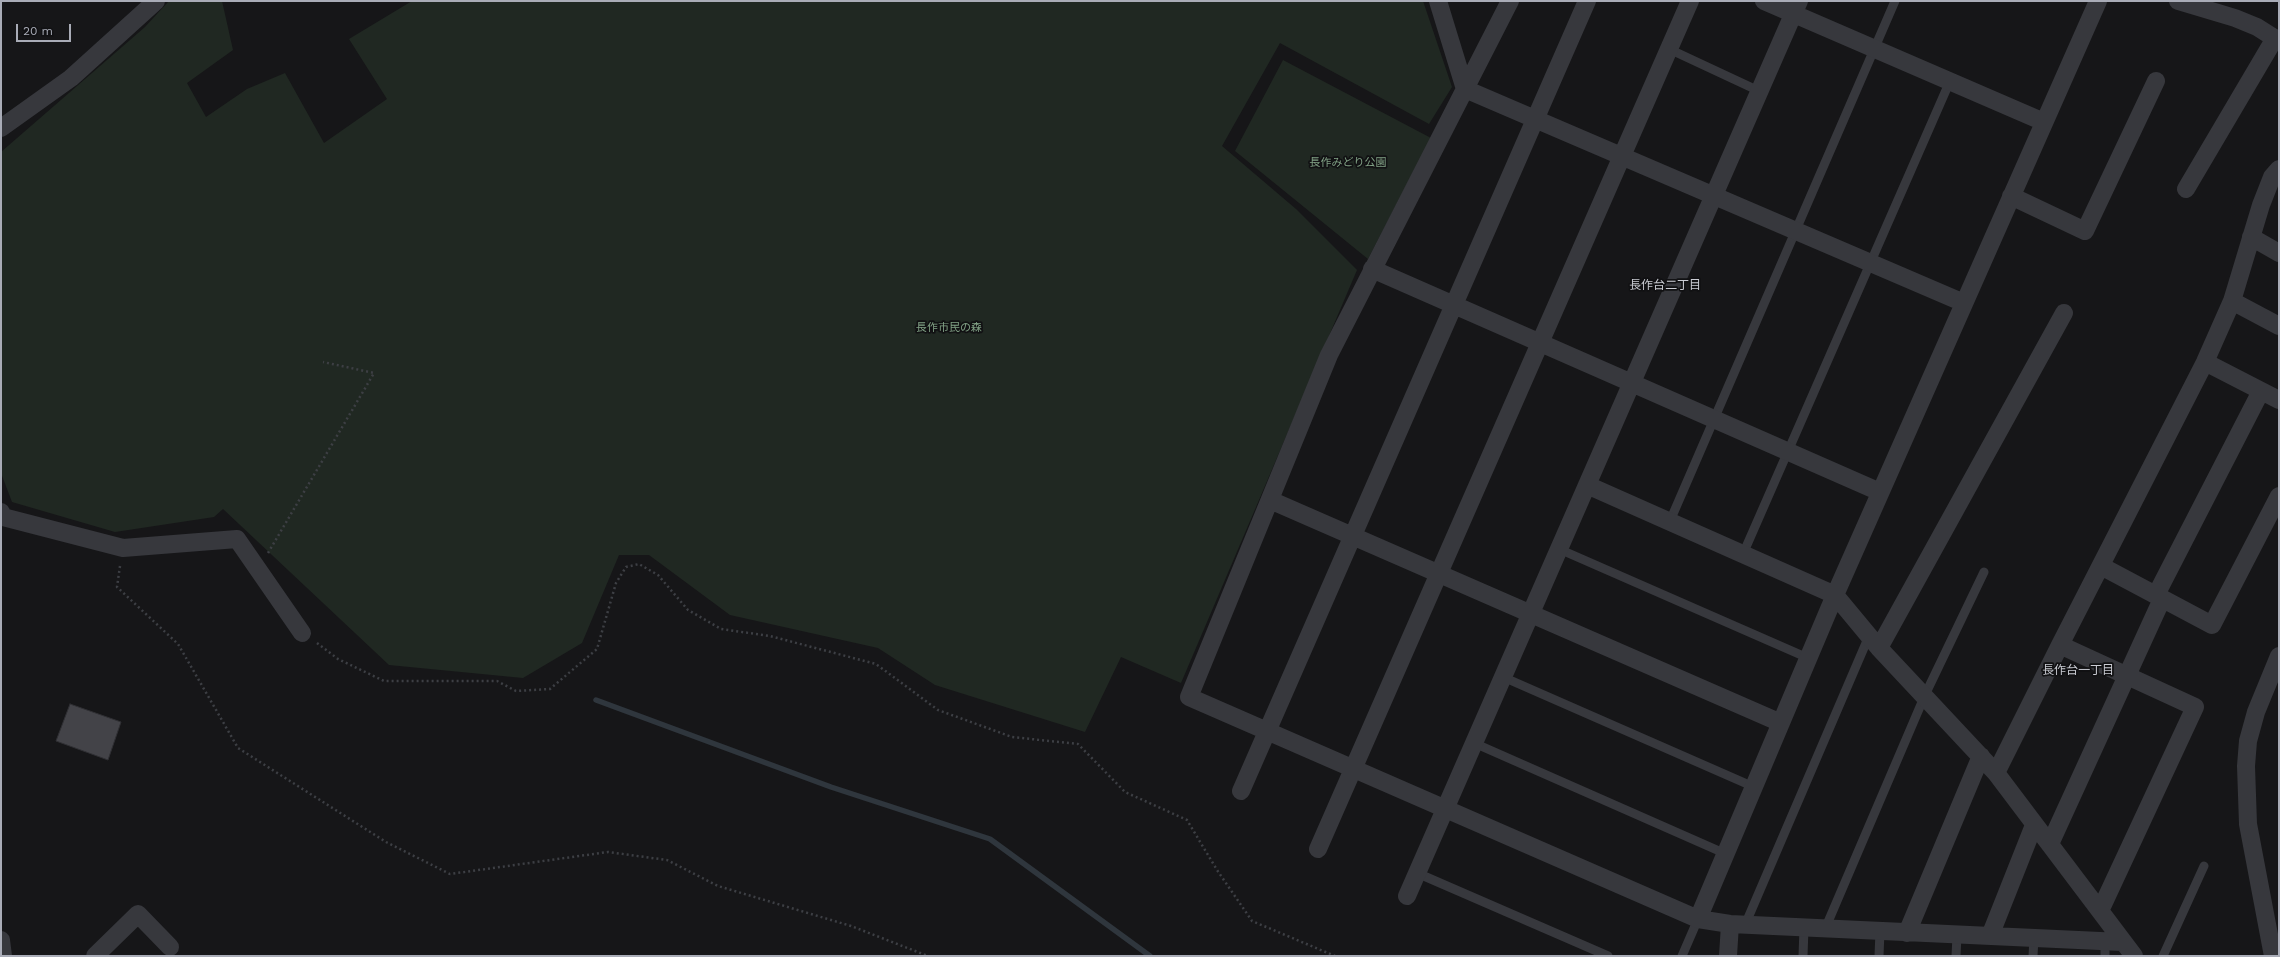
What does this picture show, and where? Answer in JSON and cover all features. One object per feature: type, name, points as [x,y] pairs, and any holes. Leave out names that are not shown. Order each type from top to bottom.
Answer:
[{"type":"street","points":[[1438,1],[1465,89]]},
{"type":"street","points":[[1510,1],[1329,355],[1189,697],[1698,919],[1738,925],[2034,938],[2110,947],[2134,956]]},
{"type":"street","points":[[1241,791],[1588,1]]},
{"type":"street","points":[[1318,849],[1690,1]]},
{"type":"street","points":[[1764,1],[1796,7],[1874,48],[2044,122]]},
{"type":"street","points":[[1698,919],[1835,595],[2098,1]]},
{"type":"street","points":[[2178,1],[2236,18],[2277,39],[2186,188]]},
{"type":"street","points":[[1,128],[71,78],[155,2]]},
{"type":"street","points":[[1407,896],[1796,7]]},
{"type":"street","points":[[2011,196],[2085,231],[2156,81]]},
{"type":"street","points":[[1465,89],[1964,303]]},
{"type":"street","points":[[1996,773],[2205,362],[2232,301],[2261,205],[2272,177],[2279,169]]},
{"type":"street","points":[[2251,237],[2279,253]]},
{"type":"street","points":[[1372,269],[1880,492]]},
{"type":"street","points":[[2232,301],[2279,326]]},
{"type":"street","points":[[1874,642],[2064,313]]},
{"type":"street","points":[[2205,362],[2279,400]]},
{"type":"street","points":[[2050,844],[2128,676],[2159,597],[2261,391]]},
{"type":"street","points":[[1587,485],[1835,595],[1874,642],[1925,695],[1996,773],[2100,911],[2110,947]]},
{"type":"street","points":[[2101,566],[2212,625],[2279,496]]},
{"type":"street","points":[[1270,500],[1781,723]]},
{"type":"street","points":[[1,512],[3,517],[123,548],[237,539],[302,633]]},
{"type":"street","points":[[2060,645],[2194,707],[2100,911]]},
{"type":"street","points":[[2273,956],[2248,824],[2246,766],[2248,741],[2256,712],[2279,656]]},
{"type":"street","points":[[1906,933],[1981,756]]},
{"type":"street","points":[[1990,936],[2034,825]]},
{"type":"street","points":[[94,956],[138,914],[170,947]]},
{"type":"street","points":[[1728,956],[1738,925]]},
{"type":"street","points":[[1,940],[3,956]]},
{"type":"lane","points":[[1670,521],[1895,1]]},
{"type":"lane","points":[[1669,49],[1760,91]]},
{"type":"lane","points":[[1743,554],[1950,80]]},
{"type":"lane","points":[[1559,549],[1808,658]]},
{"type":"lane","points":[[1825,929],[1925,695],[1984,572]]},
{"type":"lane","points":[[1738,925],[1874,642]]},
{"type":"lane","points":[[1503,677],[1754,787]]},
{"type":"lane","points":[[1474,743],[1726,854]]},
{"type":"lane","points":[[2162,956],[2204,866]]},
{"type":"lane","points":[[1417,873],[1608,956]]},
{"type":"lane","points":[[1682,956],[1698,919]]},
{"type":"lane","points":[[1803,956],[1804,928]]},
{"type":"lane","points":[[1879,956],[1880,931]]},
{"type":"lane","points":[[1956,956],[1957,935]]},
{"type":"lane","points":[[2033,956],[2034,938]]},
{"type":"path","points":[[258,569],[374,373],[323,362]]},
{"type":"path","points":[[123,548],[117,587],[178,644],[238,748],[386,842],[450,874],[608,852],[667,860],[718,886],[851,926],[928,956]]},
{"type":"path","points":[[302,633],[338,659],[384,681],[497,681],[516,691],[550,689],[597,650],[616,584],[626,567],[638,564],[658,575],[688,610],[721,629],[770,636],[876,664],[938,710],[1012,737],[1078,744],[1125,792],[1187,820],[1217,870],[1252,920],[1335,956]]},
{"type":"green space","name":"長作市民の森","points":[[169,1],[222,1],[233,50],[187,83],[206,117],[247,89],[285,73],[324,143],[387,99],[349,39],[412,1],[1423,1],[1452,87],[1429,124],[1280,43],[1222,146],[1296,209],[1357,270],[1181,683],[1121,657],[1085,732],[935,685],[878,648],[730,615],[649,555],[619,555],[582,643],[523,678],[389,665],[223,509],[214,517],[115,532],[12,502],[1,473],[1,152],[145,27]]},
{"type":"green space","name":"長作みどり公園","points":[[1283,60],[1431,138],[1368,259],[1235,151]]},
{"type":"building","points":[[70,704],[121,722],[108,760],[56,741]]},
{"type":"waterway","points":[[596,700],[831,787],[990,839],[1150,956]]},
{"type":"district","name":"長作台二丁目","points":[[1665,285]]},
{"type":"district","name":"長作台一丁目","points":[[2078,670]]}]
